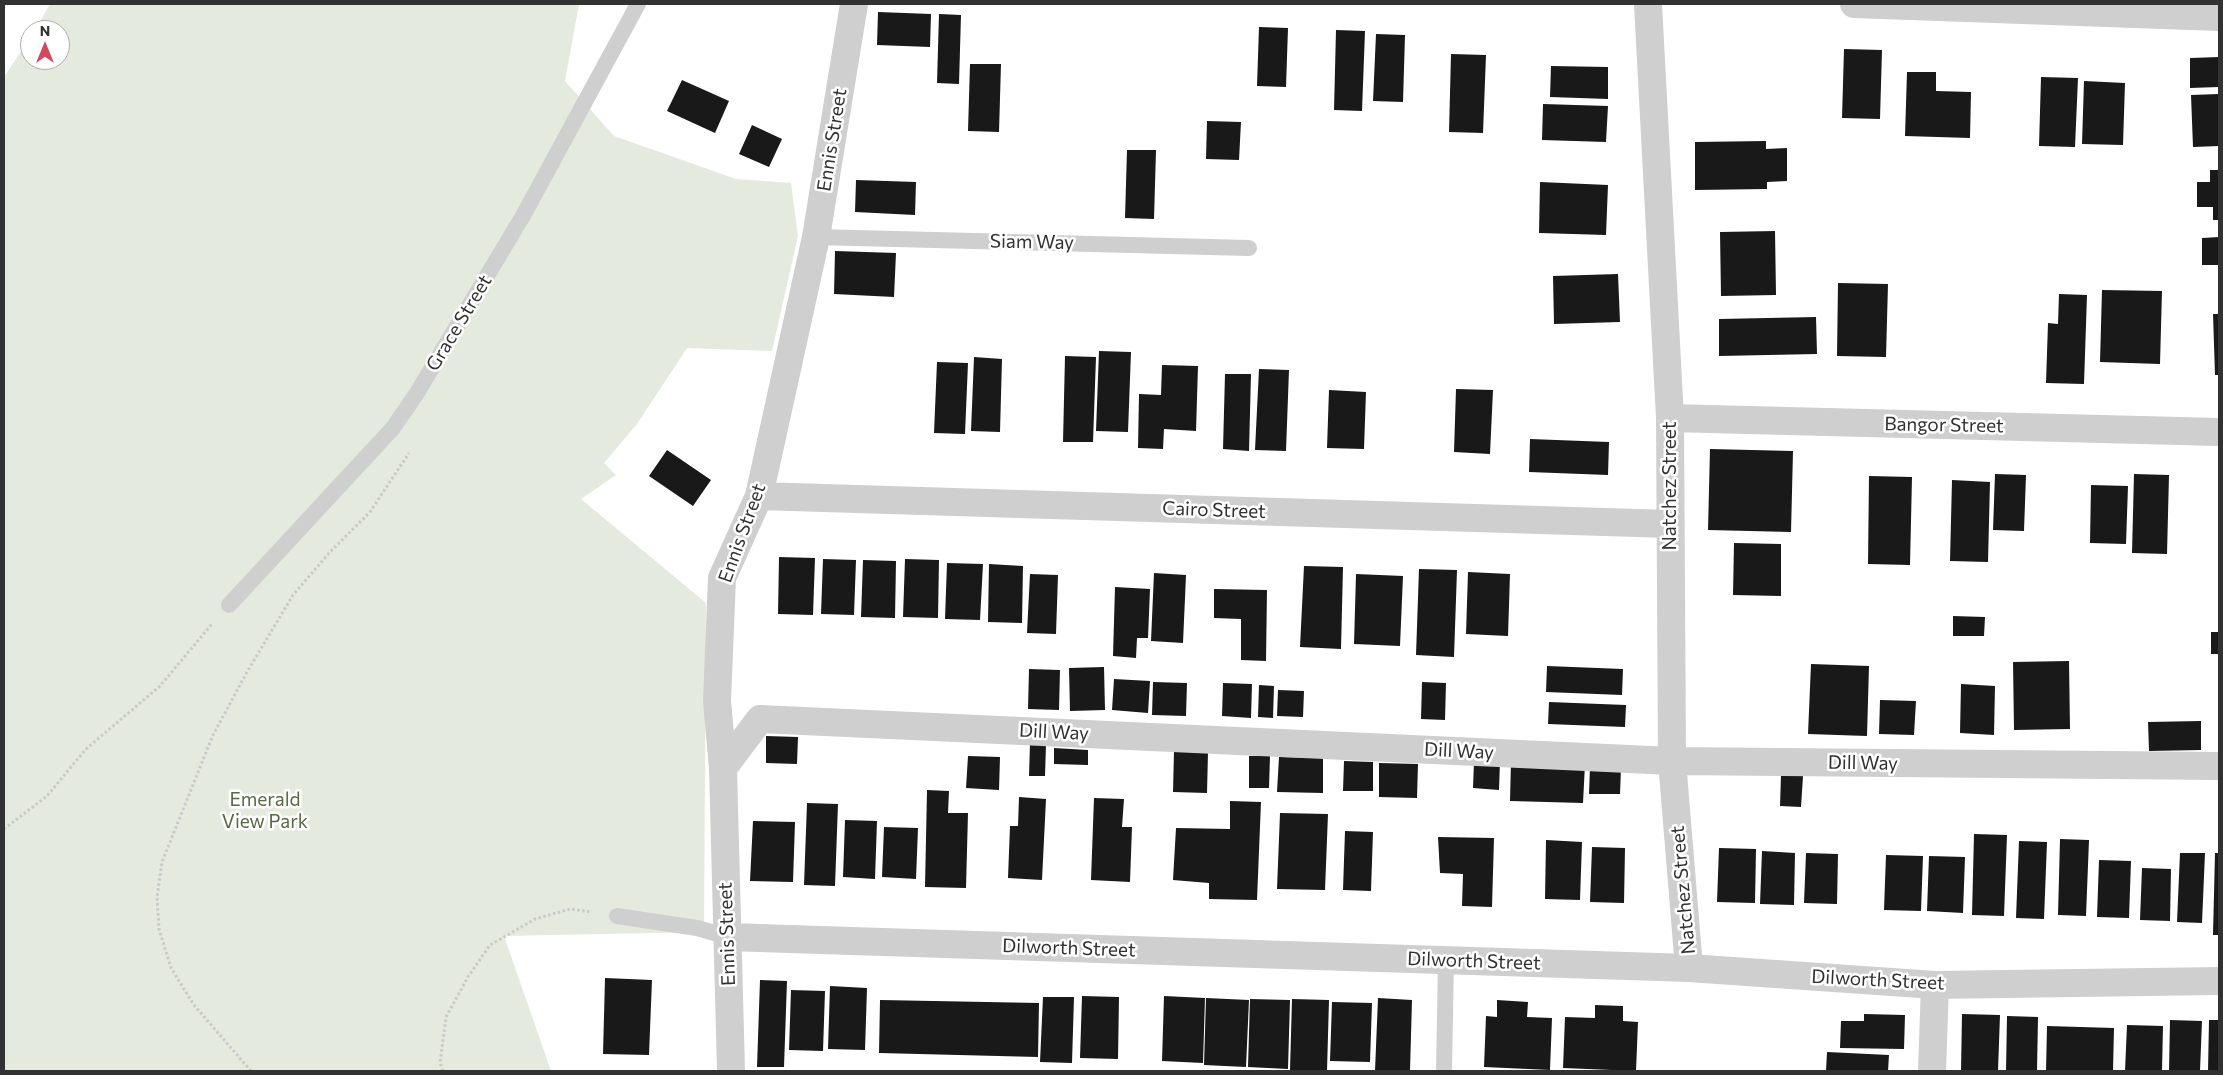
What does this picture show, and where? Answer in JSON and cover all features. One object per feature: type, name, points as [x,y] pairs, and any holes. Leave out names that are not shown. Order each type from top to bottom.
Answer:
[{"type":"street","name":"Ennis Street","points":[[731,1071],[722,768],[716,701],[722,578],[759,496],[816,237],[854,4]]},
{"type":"street","name":"Natchez Street","points":[[1648,4],[1670,418],[1672,761],[1689,968]]},
{"type":"street","points":[[1854,4],[2219,18]]},
{"type":"street","name":"Bangor Street","points":[[1670,418],[2219,432]]},
{"type":"street","name":"Cairo Street","points":[[759,496],[1670,524]]},
{"type":"street","name":"Dill Way","points":[[722,768],[760,719],[1672,761],[2219,766]]},
{"type":"street","name":"Dilworth Street","points":[[728,937],[1689,968],[1935,984],[2219,981]]},
{"type":"street","points":[[1932,1071],[1935,984]]},
{"type":"lane","name":"Grace Street","points":[[229,605],[393,428],[417,392],[524,214],[638,4]]},
{"type":"lane","name":"Siam Way","points":[[816,237],[1248,248]]},
{"type":"lane","points":[[617,916],[697,928],[728,937]]},
{"type":"lane","points":[[1444,1071],[1446,960]]},
{"type":"path","points":[[251,1071],[194,1005],[171,968],[159,930],[157,897],[162,862],[213,735],[293,595],[330,552],[370,512],[408,458],[410,450]]},
{"type":"path","points":[[4,829],[47,796],[86,749],[160,686],[229,605]]},
{"type":"path","points":[[442,1071],[440,1063],[446,1017],[468,977],[490,945],[535,919],[570,909],[617,916]]},
{"type":"green space","name":"Emerald View Park","points":[[50,4],[579,4],[565,81],[614,136],[736,179],[791,183],[798,236],[772,351],[687,348],[637,424],[604,463],[616,475],[581,499],[706,603],[704,932],[504,936],[551,1071],[4,1071],[4,77],[20,53],[20,70],[70,70],[70,20],[41,20]]},
{"type":"building","points":[[878,12],[931,14],[930,47],[877,45]]},
{"type":"building","points":[[939,14],[961,15],[959,84],[937,83]]},
{"type":"building","points":[[1259,27],[1288,28],[1286,87],[1257,86]]},
{"type":"building","points":[[1336,30],[1365,31],[1362,111],[1334,110]]},
{"type":"building","points":[[1376,34],[1405,35],[1403,102],[1373,101]]},
{"type":"building","points":[[1844,49],[1882,50],[1880,119],[1842,118]]},
{"type":"building","points":[[1451,54],[1486,55],[1483,133],[1449,132]]},
{"type":"building","points":[[2219,57],[2219,87],[2190,88],[2190,58]]},
{"type":"building","points":[[970,64],[1001,64],[999,132],[968,131]]},
{"type":"building","points":[[1551,66],[1608,67],[1608,99],[1550,97]]},
{"type":"building","points":[[1907,72],[1936,72],[1936,91],[1971,92],[1970,138],[1905,136]]},
{"type":"building","points":[[2041,77],[2078,78],[2075,147],[2039,146]]},
{"type":"building","points":[[682,80],[729,101],[715,133],[667,111]]},
{"type":"building","points":[[2084,81],[2125,83],[2123,145],[2082,144]]},
{"type":"building","points":[[2219,94],[2219,146],[2193,147],[2191,95]]},
{"type":"building","points":[[1543,104],[1608,106],[1606,142],[1542,140]]},
{"type":"building","points":[[1207,121],[1241,122],[1239,160],[1206,159]]},
{"type":"building","points":[[752,125],[782,139],[769,167],[739,154]]},
{"type":"building","points":[[1766,141],[1766,149],[1787,148],[1787,181],[1767,182],[1767,189],[1695,190],[1695,142]]},
{"type":"building","points":[[1127,150],[1156,150],[1154,219],[1125,218]]},
{"type":"building","points":[[2210,170],[2219,170],[2219,220],[2213,220],[2213,207],[2197,207],[2197,182],[2210,182]]},
{"type":"building","points":[[856,180],[916,182],[915,215],[855,212]]},
{"type":"building","points":[[1540,182],[1608,185],[1606,235],[1539,233]]},
{"type":"building","points":[[1775,231],[1776,295],[1721,296],[1720,232]]},
{"type":"building","points":[[2219,237],[2219,265],[2202,265],[2202,238]]},
{"type":"building","points":[[835,251],[896,253],[894,297],[834,294]]},
{"type":"building","points":[[1618,274],[1620,322],[1554,324],[1553,276]]},
{"type":"building","points":[[1838,283],[1888,284],[1886,357],[1837,356]]},
{"type":"building","points":[[2102,290],[2162,291],[2160,364],[2100,362]]},
{"type":"building","points":[[2059,294],[2087,295],[2084,384],[2046,383],[2048,323],[2058,324]]},
{"type":"building","points":[[2213,314],[2219,314],[2219,375],[2215,375]]},
{"type":"building","points":[[1816,317],[1817,354],[1719,356],[1719,319]]},
{"type":"building","points":[[1099,351],[1131,352],[1128,432],[1096,431]]},
{"type":"building","points":[[1065,356],[1096,357],[1093,442],[1063,442]]},
{"type":"building","points":[[974,357],[1002,359],[1000,432],[971,431]]},
{"type":"building","points":[[937,362],[968,363],[965,434],[934,433]]},
{"type":"building","points":[[1162,365],[1198,366],[1196,431],[1164,429],[1163,449],[1138,448],[1139,394],[1161,395]]},
{"type":"building","points":[[1259,369],[1289,370],[1286,451],[1255,450]]},
{"type":"building","points":[[1225,374],[1251,374],[1249,451],[1223,449]]},
{"type":"building","points":[[1456,389],[1493,390],[1490,454],[1454,452]]},
{"type":"building","points":[[1329,390],[1366,392],[1364,449],[1327,448]]},
{"type":"building","points":[[1530,439],[1609,442],[1608,475],[1529,472]]},
{"type":"building","points":[[1710,449],[1793,451],[1791,532],[1708,530]]},
{"type":"building","points":[[667,450],[711,480],[693,506],[649,476]]},
{"type":"building","points":[[1995,474],[2026,475],[2024,531],[1993,530]]},
{"type":"building","points":[[2134,474],[2169,475],[2167,554],[2132,553]]},
{"type":"building","points":[[1869,476],[1912,477],[1910,565],[1868,564]]},
{"type":"building","points":[[1952,480],[1990,482],[1988,562],[1950,561]]},
{"type":"building","points":[[2091,485],[2128,486],[2126,544],[2090,543]]},
{"type":"building","points":[[1734,543],[1781,544],[1781,596],[1733,595]]},
{"type":"building","points":[[779,557],[815,558],[813,615],[778,614]]},
{"type":"building","points":[[823,559],[856,560],[854,615],[821,614]]},
{"type":"building","points":[[905,559],[939,560],[938,618],[903,617]]},
{"type":"building","points":[[863,560],[896,561],[895,618],[861,617]]},
{"type":"building","points":[[947,563],[983,564],[980,620],[945,619]]},
{"type":"building","points":[[989,564],[1023,566],[1022,623],[988,622]]},
{"type":"building","points":[[1304,566],[1343,567],[1341,649],[1300,647]]},
{"type":"building","points":[[1419,569],[1457,570],[1454,657],[1416,655]]},
{"type":"building","points":[[1468,572],[1510,574],[1508,636],[1466,634]]},
{"type":"building","points":[[1154,573],[1186,575],[1183,643],[1151,641]]},
{"type":"building","points":[[1030,574],[1058,575],[1056,634],[1027,633]]},
{"type":"building","points":[[1356,574],[1403,576],[1400,646],[1354,644]]},
{"type":"building","points":[[1115,587],[1150,589],[1148,638],[1137,638],[1136,658],[1113,656]]},
{"type":"building","points":[[1214,589],[1267,590],[1266,661],[1241,660],[1241,619],[1214,618]]},
{"type":"building","points":[[1953,616],[1985,617],[1984,636],[1953,636]]},
{"type":"building","points":[[2211,632],[2219,632],[2219,654],[2211,654]]},
{"type":"building","points":[[2069,661],[2070,729],[2014,730],[2013,662]]},
{"type":"building","points":[[1811,664],[1869,666],[1867,736],[1808,734]]},
{"type":"building","points":[[1547,666],[1623,669],[1622,695],[1546,692]]},
{"type":"building","points":[[1104,667],[1105,710],[1070,711],[1069,668]]},
{"type":"building","points":[[1029,669],[1060,670],[1059,710],[1028,709]]},
{"type":"building","points":[[1114,679],[1150,681],[1148,713],[1112,710]]},
{"type":"building","points":[[1153,682],[1187,683],[1186,716],[1152,715]]},
{"type":"building","points":[[1422,682],[1446,683],[1445,720],[1421,719]]},
{"type":"building","points":[[1223,683],[1252,684],[1251,718],[1222,716]]},
{"type":"building","points":[[1961,684],[1995,686],[1994,735],[1960,733]]},
{"type":"building","points":[[1259,685],[1274,686],[1273,718],[1258,717]]},
{"type":"building","points":[[1278,690],[1304,691],[1303,717],[1277,716]]},
{"type":"building","points":[[1880,700],[1916,701],[1914,735],[1879,734]]},
{"type":"building","points":[[1549,702],[1626,705],[1625,727],[1548,724]]},
{"type":"building","points":[[2201,721],[2201,750],[2149,751],[2148,722]]},
{"type":"building","points":[[766,736],[798,737],[797,764],[766,763]]},
{"type":"building","points":[[1030,743],[1046,744],[1045,776],[1029,776]]},
{"type":"building","points":[[1054,748],[1088,750],[1088,765],[1054,764]]},
{"type":"building","points":[[1174,751],[1208,752],[1207,793],[1173,792]]},
{"type":"building","points":[[968,756],[1000,757],[999,790],[966,788]]},
{"type":"building","points":[[1249,756],[1270,756],[1269,788],[1249,788]]},
{"type":"building","points":[[1279,757],[1323,758],[1323,793],[1277,792]]},
{"type":"building","points":[[1344,761],[1373,762],[1373,791],[1343,791]]},
{"type":"building","points":[[1474,761],[1500,761],[1499,790],[1473,788]]},
{"type":"building","points":[[1511,761],[1585,764],[1583,803],[1510,801]]},
{"type":"building","points":[[1379,763],[1418,764],[1417,798],[1379,797]]},
{"type":"building","points":[[1590,767],[1621,768],[1620,794],[1589,794]]},
{"type":"building","points":[[1781,775],[1803,776],[1801,807],[1780,806]]},
{"type":"building","points":[[927,790],[949,791],[948,813],[968,813],[966,888],[925,887]]},
{"type":"building","points":[[1019,797],[1046,799],[1042,880],[1008,878],[1010,826],[1018,826]]},
{"type":"building","points":[[1094,798],[1124,799],[1122,827],[1132,827],[1130,882],[1091,880]]},
{"type":"building","points":[[1230,801],[1261,802],[1257,900],[1209,899],[1209,883],[1173,880],[1176,828],[1230,829]]},
{"type":"building","points":[[807,803],[838,804],[835,886],[804,885]]},
{"type":"building","points":[[1280,813],[1328,814],[1325,890],[1277,889]]},
{"type":"building","points":[[845,820],[877,821],[875,879],[843,877]]},
{"type":"building","points":[[753,821],[795,822],[793,882],[750,881]]},
{"type":"building","points":[[884,827],[918,828],[916,879],[882,877]]},
{"type":"building","points":[[1345,831],[1373,832],[1371,891],[1343,890]]},
{"type":"building","points":[[1974,834],[2007,835],[2004,916],[1972,915]]},
{"type":"building","points":[[1438,837],[1494,838],[1492,907],[1462,906],[1463,874],[1440,873]]},
{"type":"building","points":[[2060,839],[2089,840],[2086,916],[2058,915]]},
{"type":"building","points":[[1546,840],[1582,842],[1580,900],[1545,899]]},
{"type":"building","points":[[2019,841],[2047,842],[2044,919],[2016,918]]},
{"type":"building","points":[[1592,847],[1625,848],[1624,903],[1590,902]]},
{"type":"building","points":[[1719,848],[1756,849],[1755,903],[1717,902]]},
{"type":"building","points":[[1762,851],[1795,853],[1794,905],[1760,904]]},
{"type":"building","points":[[1806,853],[1838,854],[1837,904],[1804,903]]},
{"type":"building","points":[[2180,853],[2205,853],[2202,923],[2177,922]]},
{"type":"building","points":[[2215,853],[2219,853],[2219,935],[2213,935]]},
{"type":"building","points":[[1886,855],[1923,856],[1921,911],[1884,910]]},
{"type":"building","points":[[1929,856],[1965,857],[1963,913],[1927,911]]},
{"type":"building","points":[[2099,860],[2131,861],[2129,918],[2097,917]]},
{"type":"building","points":[[2142,868],[2171,869],[2170,921],[2140,920]]},
{"type":"building","points":[[605,978],[652,980],[649,1055],[603,1054]]},
{"type":"building","points":[[760,980],[787,981],[784,1067],[757,1067]]},
{"type":"building","points":[[830,986],[867,988],[865,1050],[828,1049]]},
{"type":"building","points":[[791,990],[825,991],[823,1051],[789,1050]]},
{"type":"building","points":[[1082,996],[1119,997],[1118,1059],[1080,1058]]},
{"type":"building","points":[[1164,996],[1205,998],[1203,1063],[1162,1061]]},
{"type":"building","points":[[1043,997],[1074,997],[1072,1063],[1040,1062]]},
{"type":"building","points":[[1206,998],[1249,1000],[1246,1067],[1204,1065]]},
{"type":"building","points":[[1378,998],[1412,1000],[1410,1071],[1375,1071]]},
{"type":"building","points":[[1250,999],[1290,1000],[1288,1069],[1248,1067]]},
{"type":"building","points":[[1292,999],[1329,1000],[1327,1071],[1290,1070]]},
{"type":"building","points":[[880,1000],[1039,1003],[1038,1057],[879,1053]]},
{"type":"building","points":[[1497,1000],[1528,1002],[1527,1017],[1552,1018],[1550,1070],[1484,1067],[1486,1016],[1497,1017]]},
{"type":"building","points":[[1332,1002],[1372,1003],[1370,1062],[1330,1061]]},
{"type":"building","points":[[1595,1005],[1623,1006],[1623,1021],[1638,1022],[1636,1071],[1563,1068],[1565,1017],[1595,1018]]},
{"type":"building","points":[[1864,1014],[1905,1015],[1904,1049],[1840,1048],[1841,1021],[1864,1021]]},
{"type":"building","points":[[1962,1014],[2000,1015],[1998,1071],[1961,1071]]},
{"type":"building","points":[[2007,1016],[2038,1017],[2037,1071],[2006,1071]]},
{"type":"building","points":[[2170,1020],[2202,1021],[2200,1071],[2169,1071]]},
{"type":"building","points":[[2209,1020],[2219,1020],[2219,1071],[2208,1071]]},
{"type":"building","points":[[2127,1025],[2163,1026],[2162,1071],[2125,1071]]},
{"type":"building","points":[[2047,1026],[2114,1028],[2113,1071],[2046,1071]]},
{"type":"building","points":[[1827,1052],[1889,1055],[1888,1071],[1826,1071]]}]
